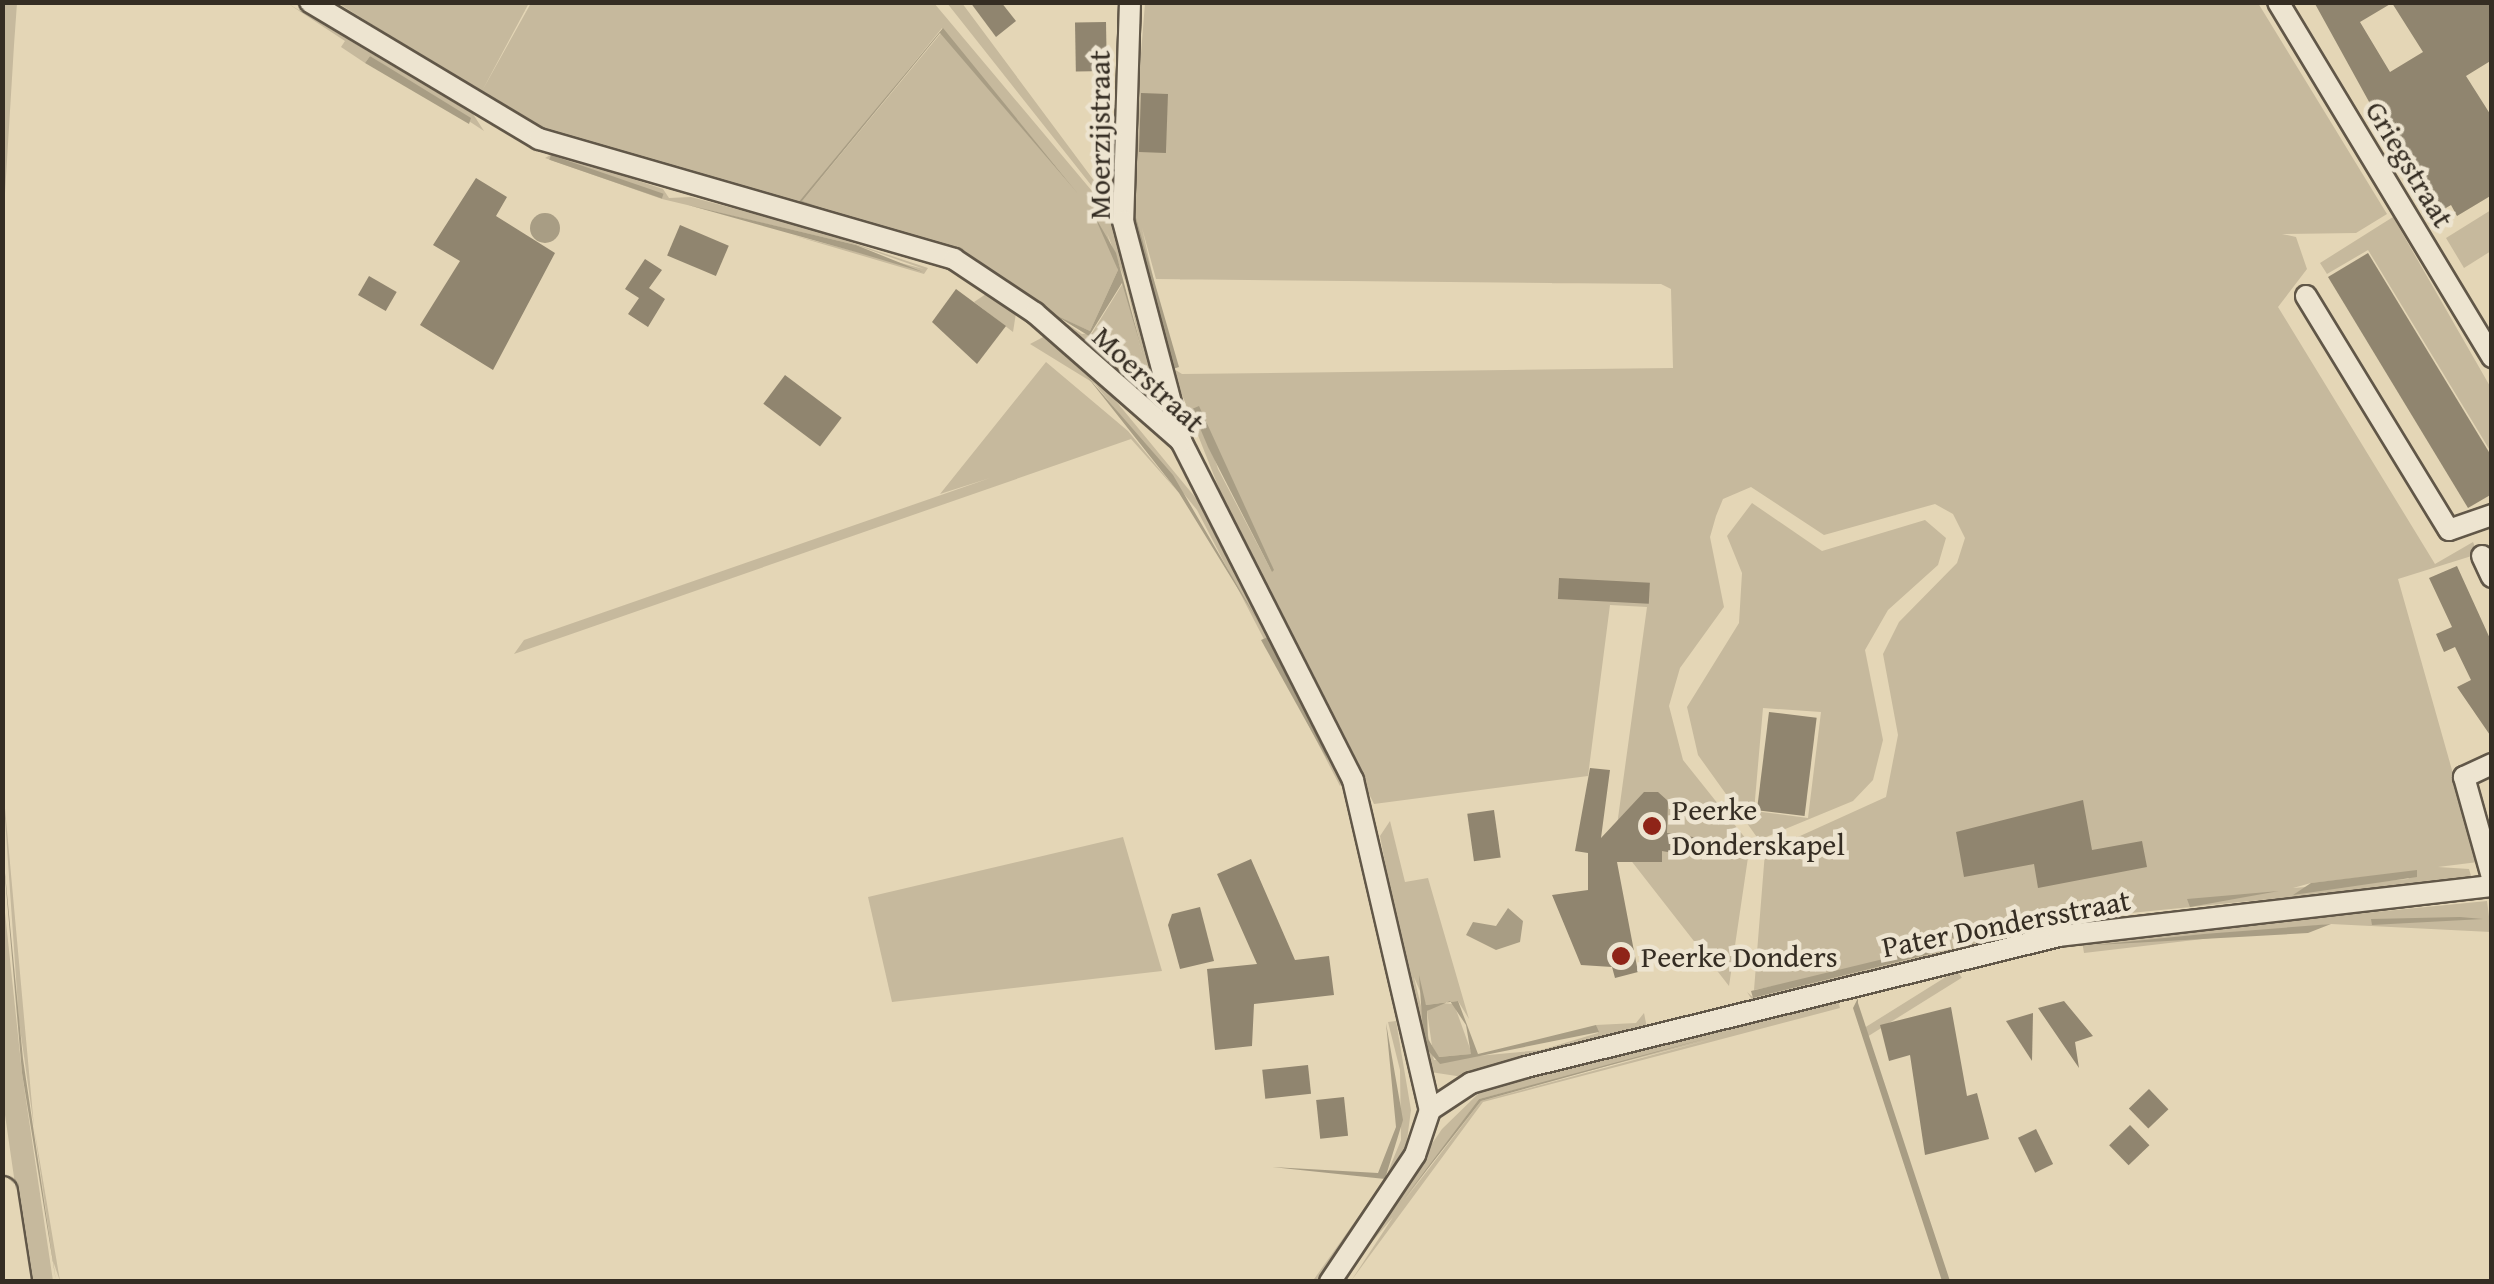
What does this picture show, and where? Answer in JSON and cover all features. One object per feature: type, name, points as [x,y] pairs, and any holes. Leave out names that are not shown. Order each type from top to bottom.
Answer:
[{"type":"main road","points":[[2,1192],[16,1282]]},
{"type":"street","name":"Moerstraat","points":[[310,2],[539,139],[954,259],[1034,313],[1181,441],[1354,780],[1430,1110]]},
{"type":"street","name":"Moerzijstraat","points":[[1130,2],[1122,221],[1181,441]]},
{"type":"street","name":"Griegstraat","points":[[2278,2],[2492,358]]},
{"type":"street","points":[[2306,296],[2450,530],[2492,515]]},
{"type":"street","points":[[2482,556],[2492,577]]},
{"type":"street","points":[[2492,764],[2464,777],[2492,877]]},
{"type":"street","name":"Pater Dondersstraat","points":[[1430,1110],[1471,1083],[1526,1066],[2059,936],[2492,886]]},
{"type":"street","points":[[1330,1282],[1415,1156],[1430,1110]]},
{"type":"shaded area","points":[[17,3],[14,45],[3,226],[3,4]]},
{"type":"shaded area","points":[[287,3],[473,114],[484,131],[370,56],[365,63],[341,47],[345,41]]},
{"type":"shaded area","points":[[322,3],[466,84],[338,3],[529,3],[482,91],[531,3],[934,3],[1118,222],[1158,402],[1151,409],[984,276],[560,141]],"holes":[[[942,28],[1079,195],[941,33],[802,201]],[[1107,233],[1126,283],[1143,356],[1123,283],[1092,333],[1082,334],[1056,316],[1090,331],[1118,270]]]},
{"type":"shaded area","points":[[947,3],[962,3],[1098,186],[1108,179],[1120,85],[1115,182],[1102,193],[1091,185]]},
{"type":"shaded area","points":[[1145,3],[2258,3],[2387,214],[2356,233],[2282,234],[2296,237],[2307,269],[2278,307],[2435,564],[2473,542],[2478,554],[2398,579],[2478,862],[2438,867],[2469,869],[2472,879],[2071,919],[2049,925],[2047,919],[1954,941],[2036,928],[1753,1001],[1747,992],[1754,998],[1934,953],[1754,990],[1765,852],[1886,797],[1898,735],[1883,654],[1899,622],[1957,563],[1965,538],[1953,514],[1935,504],[1824,535],[1751,487],[1723,499],[1710,537],[1724,607],[1680,668],[1669,706],[1683,760],[1750,844],[1729,986],[1615,840],[1647,607],[1610,605],[1588,776],[1374,804],[1226,506],[1169,362],[1129,205]],"holes":[[[1142,228],[1156,279],[1661,284],[1671,289],[1673,368],[1182,374],[1174,369]],[[1198,406],[1272,572],[1218,469]],[[2417,871],[2408,879],[2293,888]]]},
{"type":"shaded area","points":[[943,28],[1079,195],[940,33],[802,201],[936,247],[798,203]]},
{"type":"shaded area","points":[[370,56],[471,118],[469,124],[365,63]]},
{"type":"shaded area","points":[[554,153],[663,189],[669,198],[691,197],[814,230],[928,268],[924,274],[792,235],[924,269],[856,245],[662,199],[545,158]]},
{"type":"shaded area","points":[[551,155],[664,194],[662,198],[549,160]]},
{"type":"shaded area","points":[[1132,204],[1179,367],[1173,369],[1135,232]]},
{"type":"shaded area","points":[[688,205],[856,245],[923,272],[856,252]]},
{"type":"shaded area","points":[[2491,210],[2491,251],[2464,268],[2446,238]]},
{"type":"shaded area","points":[[545,213],[556,217],[560,228],[556,239],[545,243],[534,239],[530,228],[534,217]]},
{"type":"shaded area","points":[[1094,215],[1116,253],[1144,358],[1122,283],[1089,336],[1055,315],[1090,331],[1118,270]]},
{"type":"shaded area","points":[[2393,217],[2491,388],[2491,452],[2368,250],[2327,274],[2320,263]]},
{"type":"shaded area","points":[[986,294],[1016,313],[1013,332],[974,302]]},
{"type":"shaded area","points":[[1047,335],[1106,389],[1204,508],[1344,779],[1340,786],[1197,510],[1095,384],[1030,344]]},
{"type":"shaded area","points":[[1046,362],[1128,431],[1179,493],[1131,439],[514,654],[524,640],[990,478],[940,494]]},
{"type":"shaded area","points":[[1085,374],[1173,475],[1262,628],[1179,493]]},
{"type":"shaded area","points":[[1199,406],[1272,572],[1208,447],[1192,409]]},
{"type":"shaded area","points":[[1752,503],[1822,551],[1925,520],[1946,538],[1938,565],[1888,610],[1865,650],[1883,740],[1873,780],[1853,801],[1759,840],[1698,755],[1687,707],[1739,623],[1742,573],[1727,536]],"holes":[[[1763,708],[1821,712],[1808,818],[1754,811]]]},
{"type":"shaded area","points":[[1268,637],[1323,745],[1328,761],[1261,640]]},
{"type":"shaded area","points":[[2,775],[34,1127],[19,1021]]},
{"type":"shaded area","points":[[1390,821],[1405,882],[1428,878],[1469,1019],[1458,1001],[1426,1005],[1414,977],[1434,1060],[1541,1050],[1598,1033],[1596,1025],[1636,1023],[1644,1013],[1647,1028],[1463,1077],[1424,1071],[1380,836]]},
{"type":"shaded area","points":[[1123,837],[1162,971],[892,1002],[868,897]]},
{"type":"shaded area","points":[[2,842],[23,1059],[56,1281],[22,1073]]},
{"type":"shaded area","points":[[2417,870],[2417,877],[2293,895],[2311,883]]},
{"type":"shaded area","points":[[2,884],[22,1073],[53,1281],[29,1281],[3,1101]]},
{"type":"shaded area","points":[[2279,891],[2190,907],[2187,899]]},
{"type":"shaded area","points":[[2487,901],[2491,932],[2331,924],[2084,953],[2082,941]]},
{"type":"shaded area","points":[[1508,908],[1523,921],[1520,942],[1496,950],[1466,935],[1473,922],[1496,926]]},
{"type":"shaded area","points":[[2460,917],[2483,919],[2372,925],[2371,919]]},
{"type":"shaded area","points":[[2048,918],[2049,926],[1952,938],[1951,930]]},
{"type":"shaded area","points":[[2331,924],[2308,933],[2095,945],[2204,934]]},
{"type":"shaded area","points":[[1933,947],[1934,953],[1753,998],[1751,991]]},
{"type":"shaded area","points":[[1957,970],[1962,978],[1868,1036],[1864,1028]]},
{"type":"shaded area","points":[[1419,975],[1426,1005],[1447,1002],[1427,1011],[1428,1039],[1439,1057],[1471,1054],[1466,1025],[1451,1002],[1458,1001],[1478,1054],[1596,1025],[1599,1032],[1440,1064],[1424,1046]]},
{"type":"shaded area","points":[[1858,998],[1950,1281],[1942,1281],[1853,1008]]},
{"type":"shaded area","points":[[1838,1000],[1840,1008],[1483,1102],[1351,1281],[1393,1217],[1338,1282],[1442,1129],[1482,1090]],"holes":[[[1716,1038],[1481,1101],[1404,1201],[1479,1099]]]},
{"type":"shaded area","points":[[1440,1003],[1454,1004],[1472,1054],[1438,1057],[1432,1046],[1427,1011]]},
{"type":"shaded area","points":[[1396,1021],[1411,1110],[1405,1155],[1321,1281],[1312,1282],[1385,1179],[1401,1140],[1400,1070],[1388,1022]]},
{"type":"shaded area","points":[[1386,1023],[1403,1120],[1385,1179],[1272,1167],[1378,1173],[1396,1127]]},
{"type":"shaded area","points":[[1715,1036],[1481,1101],[1403,1200],[1479,1099]]},
{"type":"shaded area","points":[[34,1128],[60,1281],[53,1261]]},
{"type":"building","points":[[970,2],[1001,2],[1016,21],[996,37]]},
{"type":"building","points":[[2314,2],[2492,2],[2492,60],[2466,76],[2492,117],[2492,195],[2457,216],[2451,205],[2432,216]],"holes":[[[2392,3],[2423,52],[2390,72],[2360,22]]]},
{"type":"building","points":[[1106,22],[1107,71],[1076,72],[1075,23]]},
{"type":"building","points":[[1141,93],[1168,94],[1166,153],[1139,152]]},
{"type":"building","points":[[476,178],[507,197],[496,216],[555,253],[493,370],[420,325],[460,261],[433,245]]},
{"type":"building","points":[[680,225],[729,246],[716,276],[667,255]]},
{"type":"building","points":[[2368,253],[2492,457],[2492,494],[2468,508],[2328,277]]},
{"type":"building","points":[[645,259],[662,270],[649,288],[665,299],[648,327],[628,314],[639,298],[625,289]]},
{"type":"building","points":[[369,276],[397,292],[386,311],[358,295]]},
{"type":"building","points":[[956,289],[1006,326],[977,364],[932,322]]},
{"type":"building","points":[[785,375],[842,418],[820,446],[763,404]]},
{"type":"building","points":[[2457,566],[2492,643],[2492,738],[2457,687],[2471,680],[2455,647],[2444,652],[2436,634],[2452,627],[2429,578]]},
{"type":"building","points":[[1559,578],[1650,583],[1649,604],[1558,599]]},
{"type":"building","points":[[1769,712],[1817,718],[1805,816],[1757,810]]},
{"type":"building","points":[[1590,768],[1610,770],[1601,838],[1644,792],[1658,792],[1668,801],[1667,833],[1706,839],[1702,858],[1662,851],[1662,862],[1617,862],[1638,972],[1615,978],[1612,967],[1581,965],[1552,895],[1588,890],[1588,853],[1575,851]]},
{"type":"building","points":[[2083,800],[2092,850],[2142,841],[2147,867],[2038,888],[2034,864],[1964,877],[1956,832]]},
{"type":"building","points":[[1494,810],[1501,858],[1474,861],[1467,814]]},
{"type":"building","points":[[1251,859],[1295,960],[1329,956],[1334,995],[1254,1004],[1252,1046],[1215,1050],[1207,969],[1257,964],[1217,874]]},
{"type":"building","points":[[1200,907],[1214,961],[1180,969],[1168,925],[1172,914]]},
{"type":"building","points":[[2064,1001],[2093,1036],[2075,1042],[2079,1068],[2038,1008]]},
{"type":"building","points":[[1951,1007],[1967,1096],[1977,1093],[1989,1139],[1925,1155],[1910,1055],[1889,1061],[1880,1025]]},
{"type":"building","points":[[2033,1013],[2032,1061],[2006,1021]]},
{"type":"building","points":[[1308,1065],[1311,1094],[1265,1099],[1262,1070]]},
{"type":"building","points":[[2149,1089],[2168,1109],[2148,1129],[2129,1108]]},
{"type":"building","points":[[1344,1097],[1348,1136],[1320,1139],[1316,1100]]},
{"type":"building","points":[[2130,1125],[2149,1145],[2129,1165],[2109,1145]]},
{"type":"building","points":[[2036,1129],[2053,1164],[2035,1173],[2018,1138]]},
{"type":"place","name":"Peerke Donderskapel","points":[[1652,826]]},
{"type":"place","name":"Peerke Donders","points":[[1621,956]]}]
